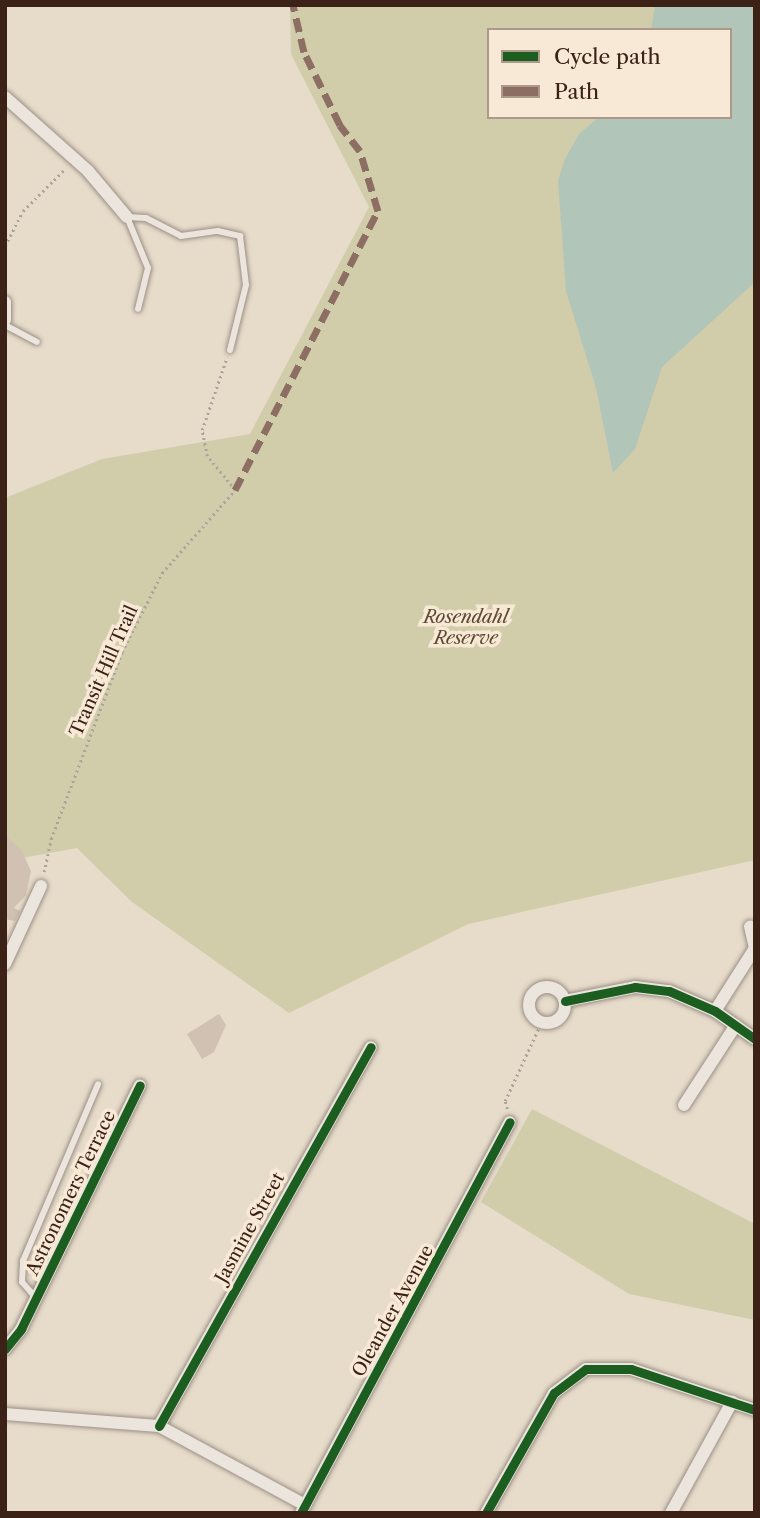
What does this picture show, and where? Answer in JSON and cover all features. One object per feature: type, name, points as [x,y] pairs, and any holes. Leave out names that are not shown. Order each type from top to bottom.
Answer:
[{"type":"street","points":[[5,97],[73,157],[127,217]]},
{"type":"street","points":[[5,302],[5,320]]},
{"type":"street","points":[[5,964],[41,886]]},
{"type":"street","points":[[715,1011],[755,948],[750,927]]},
{"type":"street","points":[[565,1001],[556,1021],[541,1023],[530,1011],[532,995],[547,987],[565,1001],[644,987],[669,991],[715,1011],[755,1039]]},
{"type":"street","points":[[684,1105],[736,1025]]},
{"type":"street","name":"Jasmine Street","points":[[159,1426],[371,1047]]},
{"type":"street","name":"Astronomers Terrace","points":[[5,1349],[36,1298],[140,1085]]},
{"type":"street","name":"Oleander Avenue","points":[[303,1509],[510,1122]]},
{"type":"street","points":[[486,1513],[533,1425],[573,1374],[615,1366],[755,1410]]},
{"type":"street","points":[[671,1513],[732,1402]]},
{"type":"street","points":[[5,1414],[159,1426],[303,1509]]},
{"type":"lane","points":[[138,309],[148,268],[127,217],[146,218],[181,236],[218,231],[240,236],[246,285],[230,350]]},
{"type":"lane","points":[[5,326],[37,342]]},
{"type":"lane","points":[[36,1298],[22,1282],[23,1261],[98,1084]]},
{"type":"path","points":[[5,246],[23,211],[73,157]]},
{"type":"path","points":[[510,1122],[505,1101],[541,1023]]},
{"type":"green space","name":"Rosendahl Reserve","points":[[290,5],[755,5],[755,860],[468,924],[289,1013],[132,902],[77,848],[5,861],[5,498],[102,459],[250,434],[369,207],[291,54]]},
{"type":"green space","points":[[532,1109],[755,1224],[755,1320],[629,1294],[481,1202]]},
{"type":"shaded area","points":[[655,5],[755,5],[755,282],[662,367],[635,449],[613,473],[596,388],[566,291],[558,181],[565,159],[579,134],[597,119],[732,119],[732,28],[651,28]]},
{"type":"building","points":[[5,836],[21,849],[31,871],[26,895],[14,908],[20,911],[15,921],[5,919]]},
{"type":"building","points":[[219,1014],[226,1025],[214,1052],[202,1059],[187,1034]]},
{"type":"marked path","points":[[235,490],[378,211],[360,151],[340,125],[304,52],[293,5]]},
{"type":"cycle path","points":[[565,1001],[635,987],[669,991],[715,1011],[755,1039]]},
{"type":"cycle path","points":[[159,1426],[371,1047]]},
{"type":"cycle path","points":[[5,1349],[21,1329],[140,1085]]},
{"type":"cycle path","points":[[301,1513],[510,1122]]},
{"type":"cycle path","points":[[486,1513],[554,1393],[586,1369],[631,1369],[755,1410]]}]
